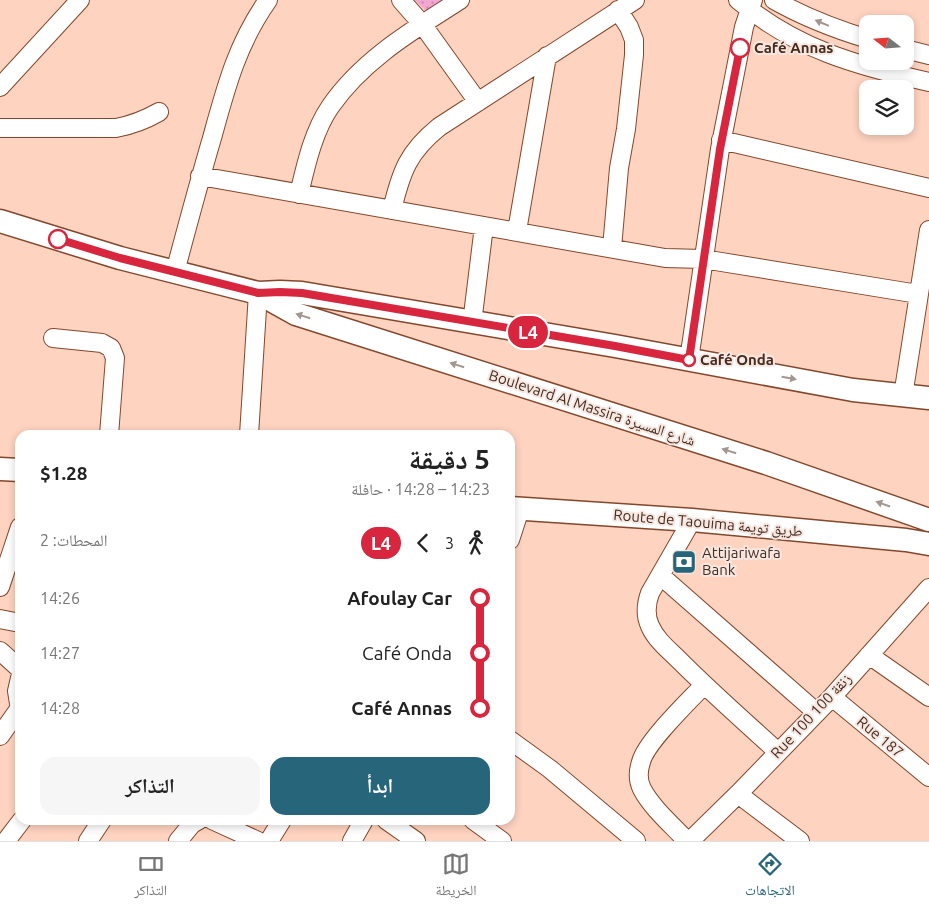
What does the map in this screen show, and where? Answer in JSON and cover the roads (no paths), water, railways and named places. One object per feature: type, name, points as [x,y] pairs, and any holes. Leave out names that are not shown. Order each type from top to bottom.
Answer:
[{"type":"main road","name":"Boulevard Al Massira شارع المسيرة","points":[[0,221],[120,258],[258,293],[296,314],[766,463],[929,520]]},
{"type":"main road","name":"Boulevard Al Massira شارع المسيرة","points":[[258,293],[302,293],[615,346],[854,390],[929,398]]},
{"type":"main road","points":[[0,469],[15,470]]},
{"type":"main road","name":"Route de Taouima طريق تويمة","points":[[515,509],[692,520],[906,540],[929,544]]},
{"type":"main road","name":"Route de Taouima طريق تويمة","points":[[906,540],[929,537]]},
{"type":"street","points":[[0,87],[80,0]]},
{"type":"street","points":[[176,272],[200,176],[236,56],[268,0]]},
{"type":"street","points":[[401,0],[422,24],[478,102]]},
{"type":"street","points":[[299,194],[314,140],[329,108],[354,78],[369,64],[422,24],[460,0]]},
{"type":"street","points":[[392,210],[399,180],[409,158],[423,140],[439,127],[635,0]]},
{"type":"street","points":[[774,0],[827,26],[859,36]]},
{"type":"street","points":[[689,360],[722,140],[747,3],[782,32],[830,55],[870,69],[929,82]]},
{"type":"street","points":[[612,248],[619,168],[626,129],[634,56],[634,40],[629,27],[618,10]]},
{"type":"street","points":[[914,51],[929,55]]},
{"type":"street","points":[[517,231],[547,56]]},
{"type":"street","points":[[0,128],[116,128],[146,120],[159,112]]},
{"type":"street","points":[[722,140],[929,188]]},
{"type":"street","points":[[200,176],[665,258],[703,259],[918,294]]},
{"type":"street","points":[[472,323],[484,226]]},
{"type":"street","points":[[903,396],[929,230]]},
{"type":"street","points":[[249,430],[258,293]]},
{"type":"street","points":[[53,338],[102,343],[112,348],[115,358],[108,430]]},
{"type":"street","points":[[692,520],[650,593],[646,612],[649,625],[656,638],[704,685],[778,752]]},
{"type":"street","points":[[0,587],[14,558]]},
{"type":"street","points":[[661,576],[816,712]]},
{"type":"street","name":"Rue 100 زنقة 100","points":[[695,839],[832,697],[929,588]]},
{"type":"street","points":[[0,619],[15,622]]},
{"type":"street","points":[[0,651],[15,664]]},
{"type":"street","points":[[869,655],[929,697]]},
{"type":"street","points":[[695,839],[648,798],[641,787],[639,771],[641,762],[650,745],[704,685]]},
{"type":"street","name":"Rue 187","points":[[832,697],[929,777]]},
{"type":"street","points":[[0,736],[15,716]]},
{"type":"street","points":[[515,744],[550,769],[636,841]]},
{"type":"street","points":[[738,794],[800,841]]},
{"type":"street","points":[[6,841],[18,825]]},
{"type":"street","points":[[88,841],[99,825]]},
{"type":"street","points":[[178,841],[191,825]]},
{"type":"street","points":[[223,825],[258,841]]},
{"type":"street","points":[[269,841],[279,825]]},
{"type":"street","points":[[352,841],[361,825]]},
{"type":"street","points":[[393,825],[416,841]]},
{"type":"street","points":[[480,825],[502,841]]},
{"type":"place","name":"Café Annas","points":[[740,48]]},
{"type":"place","name":"Café Onda","points":[[689,360]]},
{"type":"place","name":"Attijariwafa Bank","points":[[684,562]]}]
